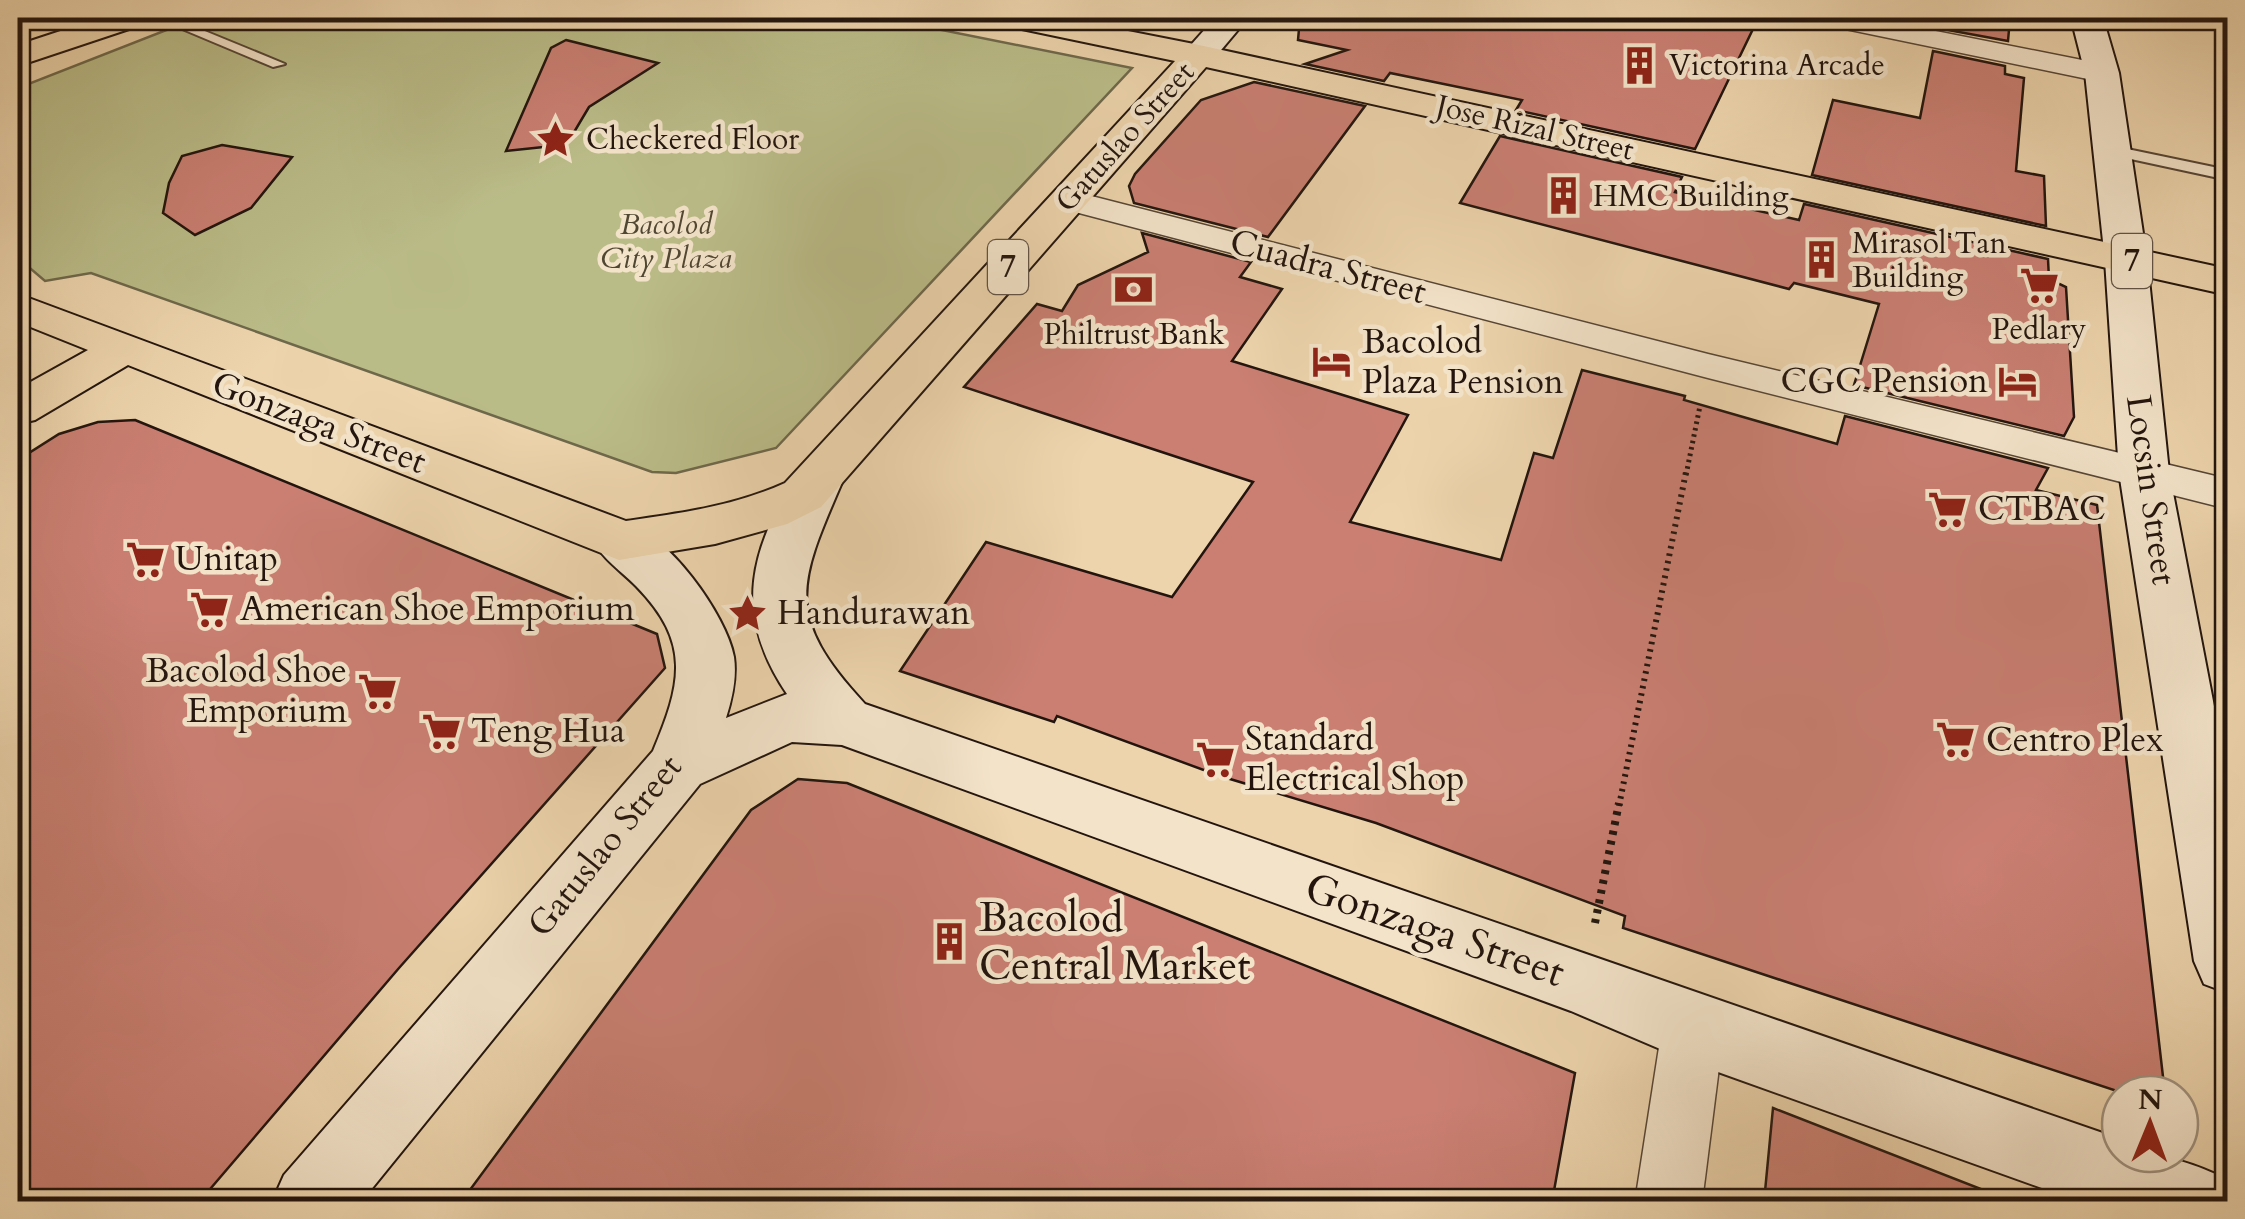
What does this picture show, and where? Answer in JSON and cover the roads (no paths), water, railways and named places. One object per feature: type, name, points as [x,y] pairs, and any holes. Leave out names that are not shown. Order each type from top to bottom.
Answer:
[{"type":"main road","points":[[18,56],[130,18]]},
{"type":"main road","name":"Jose Rizal Street","points":[[1017,18],[2228,282]]},
{"type":"main road","name":"Gatuslao Street","points":[[619,541],[715,526],[768,511],[803,495],[1198,55]]},
{"type":"main road","name":"Gonzaga Street","points":[[18,308],[602,530],[619,541]]},
{"type":"main road","points":[[18,409],[124,348]]},
{"type":"street","name":"Gatuslao Street","points":[[1198,55],[1232,18]]},
{"type":"street","points":[[1831,18],[2102,73]]},
{"type":"street","name":"Locsin Street","points":[[2087,18],[2102,73],[2108,150],[2126,260],[2144,472],[2228,960]]},
{"type":"street","name":"Cuadra Street","points":[[1068,200],[1708,366],[2228,494]]},
{"type":"street","name":"Gatuslao Street","points":[[818,480],[786,558],[776,615],[784,644],[800,674],[844,721]]},
{"type":"street","name":"Gatuslao Street","points":[[311,1202],[678,766],[706,681],[706,656],[691,618],[671,584],[619,541]]},
{"type":"street","name":"Gonzaga Street","points":[[678,766],[787,718],[844,721],[1583,983],[1693,1028],[2191,1202]]},
{"type":"street","points":[[1668,1202],[1693,1028]]},
{"type":"lane","points":[[163,18],[278,64]]},
{"type":"lane","points":[[2108,150],[2228,175]]},
{"type":"place","name":"Victorina Arcade","points":[[1639,65]]},
{"type":"place","name":"Checkered Floor","points":[[556,139]]},
{"type":"place","name":"HMC Building","points":[[1563,196]]},
{"type":"place","name":"Mirasol Tan Building","points":[[1822,260]]},
{"type":"place","name":"Pedlary","points":[[2039,285]]},
{"type":"place","name":"Philtrust Bank","points":[[1134,290]]},
{"type":"place","name":"Bacolod Plaza Pension","points":[[1332,362]]},
{"type":"place","name":"CGC Pension","points":[[2018,381]]},
{"type":"place","name":"CTBAC","points":[[1948,509]]},
{"type":"place","name":"Unitap","points":[[145,559]]},
{"type":"place","name":"American Shoe Emporium","points":[[210,609]]},
{"type":"place","name":"Handurawan","points":[[747,613]]},
{"type":"place","name":"Bacolod Shoe Emporium","points":[[377,691]]},
{"type":"place","name":"Teng Hua","points":[[441,731]]},
{"type":"place","name":"Centro Plex","points":[[1956,740]]},
{"type":"place","name":"Standard Electrical Shop","points":[[1215,759]]},
{"type":"place","name":"Bacolod Central Market","points":[[949,941]]},
{"type":"park label","name":"Bacolod City Plaza","points":[[666,241]]}]
